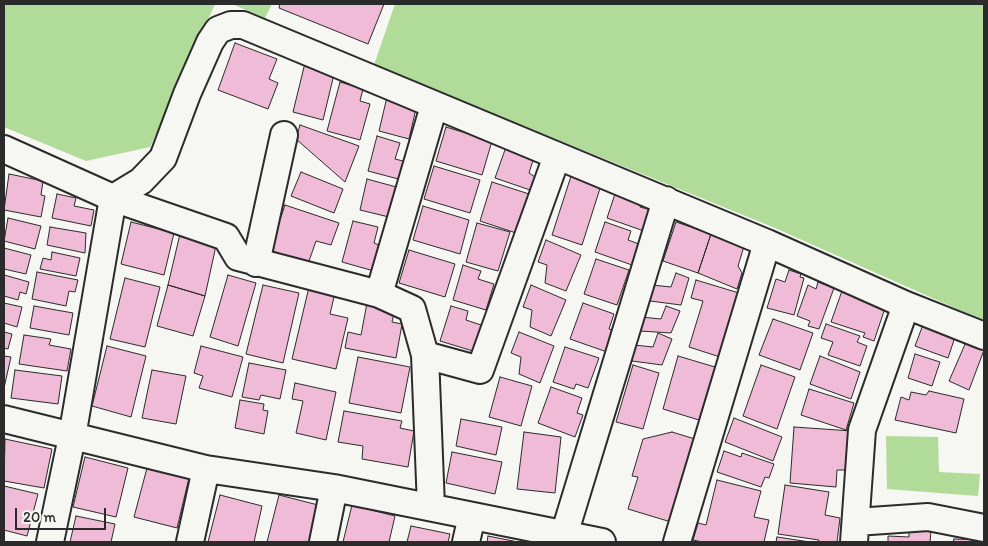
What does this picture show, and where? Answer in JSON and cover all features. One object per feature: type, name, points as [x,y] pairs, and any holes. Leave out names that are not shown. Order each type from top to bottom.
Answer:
[{"type":"street","points":[[50,542],[72,437],[113,198],[141,181],[163,158],[187,94],[210,42],[218,30],[231,25],[243,26],[666,200],[906,305],[984,336]]},
{"type":"street","points":[[379,294],[434,106]]},
{"type":"street","points":[[256,263],[284,135]]},
{"type":"street","points":[[4,149],[113,198],[226,237],[238,257],[379,294],[412,309],[425,355],[431,507]]},
{"type":"street","points":[[425,355],[480,370],[556,156]]},
{"type":"street","points":[[564,534],[666,200]]},
{"type":"street","points":[[677,542],[768,243]]},
{"type":"street","points":[[906,305],[862,430],[855,532],[928,517],[984,528]]},
{"type":"street","points":[[4,419],[206,469],[334,488],[602,542]]},
{"type":"street","points":[[190,542],[206,469]]},
{"type":"street","points":[[323,542],[334,488]]},
{"type":"street","points":[[466,542],[472,516]]},
{"type":"green space","points":[[4,4],[215,4],[150,147],[86,161],[4,127]]},
{"type":"green space","points":[[232,4],[272,4],[265,18]]},
{"type":"green space","points":[[395,4],[984,4],[984,321],[775,228],[374,65]]},
{"type":"green space","points":[[886,436],[938,437],[939,472],[980,474],[978,496],[887,489]]},
{"type":"building","points":[[280,4],[384,4],[368,44],[279,8]]},
{"type":"building","points":[[235,43],[277,59],[269,79],[278,83],[268,109],[218,90]]},
{"type":"building","points":[[305,63],[335,70],[323,120],[293,112]]},
{"type":"building","points":[[340,82],[363,89],[360,101],[370,104],[360,140],[327,131]]},
{"type":"building","points":[[387,97],[417,104],[409,139],[379,131]]},
{"type":"building","points":[[300,125],[359,146],[345,182],[296,139]]},
{"type":"building","points":[[446,127],[492,141],[482,175],[436,161]]},
{"type":"building","points":[[377,136],[400,143],[395,159],[407,162],[402,180],[368,171]]},
{"type":"building","points":[[507,144],[535,154],[529,173],[535,177],[530,190],[495,178]]},
{"type":"building","points":[[434,166],[480,180],[470,213],[424,199]]},
{"type":"building","points":[[573,170],[603,179],[582,245],[552,235]]},
{"type":"building","points":[[301,172],[343,189],[334,213],[291,196]]},
{"type":"building","points":[[9,174],[43,181],[41,195],[45,196],[41,217],[4,210]]},
{"type":"building","points":[[367,179],[400,188],[393,218],[360,210]]},
{"type":"building","points":[[492,182],[529,194],[516,233],[480,221]]},
{"type":"building","points":[[617,188],[643,197],[640,207],[651,210],[644,231],[607,218]]},
{"type":"building","points":[[57,194],[76,198],[74,206],[94,210],[91,226],[52,218]]},
{"type":"building","points":[[285,205],[339,223],[331,245],[316,241],[308,264],[270,250]]},
{"type":"building","points":[[423,206],[469,220],[460,254],[413,240]]},
{"type":"building","points":[[8,218],[41,226],[35,249],[4,241]]},
{"type":"building","points":[[353,221],[378,227],[374,243],[381,246],[374,271],[342,262]]},
{"type":"building","points":[[131,222],[174,233],[164,275],[121,264]]},
{"type":"building","points":[[605,222],[631,231],[628,240],[639,244],[632,265],[595,252]]},
{"type":"building","points":[[676,222],[711,234],[698,273],[663,261]]},
{"type":"building","points":[[477,223],[510,232],[498,271],[466,262]]},
{"type":"building","points":[[50,227],[86,233],[85,253],[47,245]]},
{"type":"building","points":[[180,234],[217,241],[205,296],[168,285]]},
{"type":"building","points":[[711,234],[745,243],[738,266],[742,273],[737,289],[698,273]]},
{"type":"building","points":[[546,240],[581,255],[566,291],[545,283],[547,265],[538,262]]},
{"type":"building","points":[[4,248],[31,255],[26,274],[4,269]]},
{"type":"building","points":[[409,250],[455,264],[445,297],[399,283]]},
{"type":"building","points":[[52,252],[80,258],[76,276],[40,269],[43,258],[51,260]]},
{"type":"building","points":[[596,259],[629,270],[617,305],[584,294]]},
{"type":"building","points":[[463,265],[481,271],[478,279],[494,284],[486,310],[453,300]]},
{"type":"building","points":[[789,270],[801,274],[800,277],[804,278],[794,315],[767,308],[776,279],[785,282]]},
{"type":"building","points":[[37,272],[78,280],[75,292],[69,291],[66,306],[32,299]]},
{"type":"building","points":[[676,273],[689,278],[681,305],[650,301],[652,285],[671,287]]},
{"type":"building","points":[[4,275],[29,282],[26,294],[20,292],[18,300],[4,296]]},
{"type":"building","points":[[228,275],[256,283],[238,346],[210,337]]},
{"type":"building","points":[[125,278],[160,287],[145,347],[110,339]]},
{"type":"building","points":[[696,280],[739,293],[720,357],[689,347],[703,301],[691,298]]},
{"type":"building","points":[[818,282],[834,288],[819,329],[808,326],[810,321],[797,316],[808,285],[816,289]]},
{"type":"building","points":[[168,285],[205,296],[193,336],[157,326]]},
{"type":"building","points":[[263,285],[299,293],[283,363],[246,354]]},
{"type":"building","points":[[531,285],[566,300],[551,336],[530,327],[532,310],[523,307]]},
{"type":"building","points":[[309,287],[335,293],[330,314],[348,318],[336,369],[292,359]]},
{"type":"building","points":[[843,288],[885,308],[874,341],[863,337],[865,333],[831,322]]},
{"type":"building","points":[[4,303],[22,307],[17,327],[4,323]]},
{"type":"building","points":[[367,303],[395,309],[392,322],[402,324],[396,358],[345,348],[348,332],[361,335]]},
{"type":"building","points":[[583,303],[614,314],[609,329],[615,331],[607,352],[570,339]]},
{"type":"building","points":[[34,306],[73,313],[69,335],[30,328]]},
{"type":"building","points":[[451,306],[468,311],[466,320],[481,325],[473,351],[440,341]]},
{"type":"building","points":[[666,306],[680,311],[671,333],[640,331],[641,317],[661,319]]},
{"type":"building","points":[[773,319],[813,333],[800,370],[759,355]]},
{"type":"building","points":[[924,322],[956,334],[948,358],[915,346]]},
{"type":"building","points":[[826,324],[860,336],[857,342],[867,346],[860,366],[828,355],[833,342],[821,338]]},
{"type":"building","points":[[4,332],[12,334],[8,349],[4,348]]},
{"type":"building","points":[[519,332],[554,346],[540,383],[519,374],[521,357],[511,353]]},
{"type":"building","points":[[658,333],[672,339],[662,365],[632,361],[634,345],[653,347]]},
{"type":"building","points":[[24,335],[51,339],[49,345],[71,349],[67,371],[19,364]]},
{"type":"building","points":[[966,342],[984,350],[969,390],[949,381]]},
{"type":"building","points":[[107,346],[146,356],[131,417],[92,406]]},
{"type":"building","points":[[201,346],[243,357],[232,397],[199,388],[203,376],[194,373]]},
{"type":"building","points":[[565,347],[599,358],[588,388],[576,384],[574,389],[553,382]]},
{"type":"building","points":[[915,354],[940,362],[932,386],[908,378]]},
{"type":"building","points":[[4,356],[11,357],[4,388]]},
{"type":"building","points":[[678,356],[715,367],[699,420],[663,409]]},
{"type":"building","points":[[820,356],[860,372],[851,399],[810,384]]},
{"type":"building","points":[[358,357],[410,367],[401,413],[349,403]]},
{"type":"building","points":[[249,363],[286,370],[280,399],[261,395],[259,400],[242,397]]},
{"type":"building","points":[[633,365],[659,373],[643,429],[616,422]]},
{"type":"building","points":[[761,365],[795,377],[777,429],[743,416]]},
{"type":"building","points":[[15,370],[62,376],[58,404],[11,398]]},
{"type":"building","points":[[152,370],[186,376],[176,424],[142,418]]},
{"type":"building","points":[[500,377],[532,386],[521,426],[489,417]]},
{"type":"building","points":[[295,383],[336,392],[326,440],[296,433],[303,401],[292,399]]},
{"type":"building","points":[[551,387],[582,398],[577,413],[583,415],[575,437],[538,423]]},
{"type":"building","points":[[809,389],[854,403],[846,430],[801,415]]},
{"type":"building","points":[[929,391],[964,399],[956,433],[895,420],[901,397],[909,400],[911,392],[926,395]]},
{"type":"building","points":[[240,400],[264,404],[263,410],[268,411],[264,434],[235,428]]},
{"type":"building","points":[[344,411],[402,421],[400,428],[414,431],[408,467],[362,459],[363,446],[338,442]]},
{"type":"building","points":[[734,418],[782,437],[773,461],[725,442]]},
{"type":"building","points":[[461,419],[502,427],[496,455],[456,446]]},
{"type":"building","points":[[794,427],[852,431],[848,470],[837,470],[836,487],[790,483]]},
{"type":"building","points":[[524,432],[561,437],[555,493],[517,489]]},
{"type":"building","points":[[672,432],[695,439],[671,522],[628,509],[638,477],[632,476],[643,439]]},
{"type":"building","points":[[5,439],[52,449],[44,488],[4,481]]},
{"type":"building","points":[[724,451],[741,457],[742,453],[774,464],[769,478],[765,477],[761,487],[717,472]]},
{"type":"building","points":[[452,452],[502,462],[495,494],[446,483]]},
{"type":"building","points":[[85,457],[128,468],[116,517],[73,507]]},
{"type":"building","points":[[147,468],[189,478],[177,528],[134,517]]},
{"type":"building","points":[[717,480],[761,491],[754,517],[769,520],[764,542],[702,542],[693,540],[698,523],[706,525]]},
{"type":"building","points":[[785,485],[829,492],[825,515],[840,518],[837,542],[818,542],[819,540],[778,534]]},
{"type":"building","points":[[4,486],[38,494],[27,536],[4,530]]},
{"type":"building","points":[[220,495],[262,506],[254,542],[208,542]]},
{"type":"building","points":[[279,495],[322,506],[313,542],[267,542]]},
{"type":"building","points":[[352,505],[395,516],[389,542],[343,542]]},
{"type":"building","points":[[76,516],[115,524],[111,542],[70,542]]},
{"type":"building","points":[[411,526],[450,534],[448,542],[407,542]]},
{"type":"building","points":[[909,529],[931,531],[930,542],[888,542],[888,536],[909,537]]},
{"type":"building","points":[[488,536],[518,542],[487,542]]},
{"type":"building","points":[[777,537],[810,542],[776,542]]},
{"type":"building","points":[[954,539],[984,540],[984,542],[953,542]]}]
